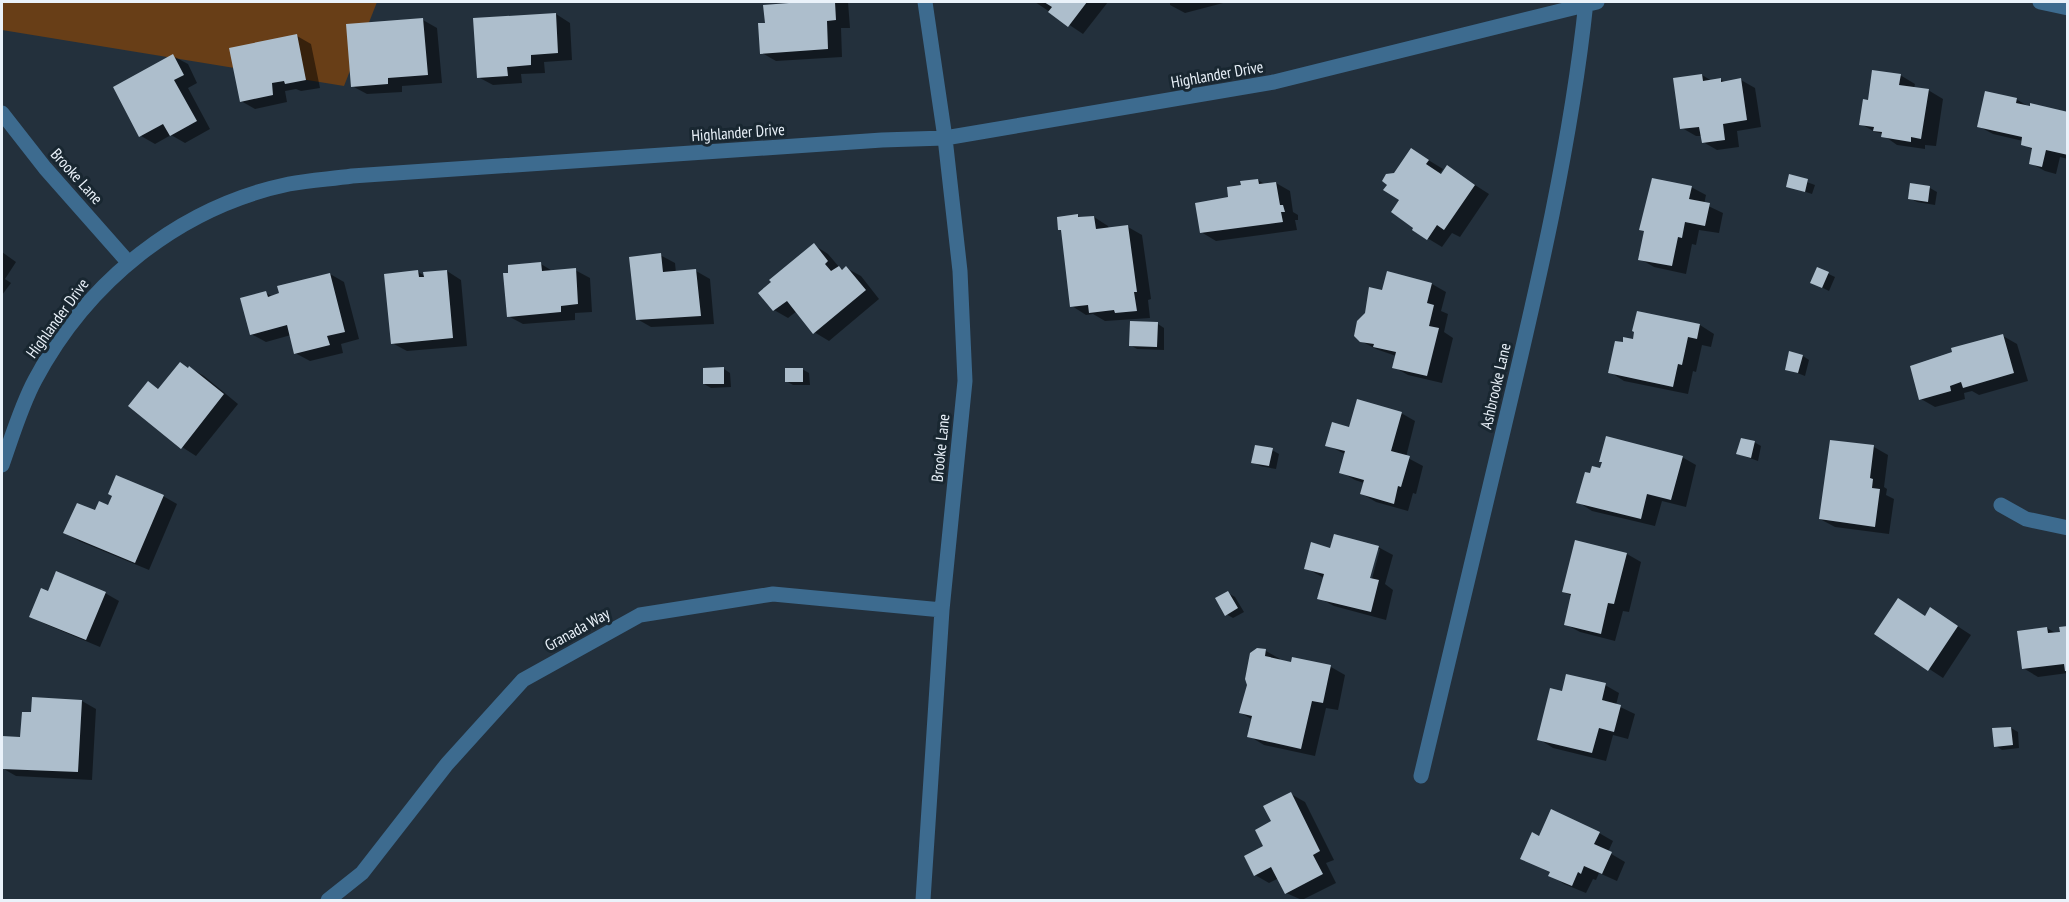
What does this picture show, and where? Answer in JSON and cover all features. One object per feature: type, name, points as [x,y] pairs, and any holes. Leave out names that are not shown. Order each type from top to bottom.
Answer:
[{"type":"street","name":"Brooke Lane","points":[[923,900],[942,610],[965,381],[960,271],[945,138],[924,2]]},
{"type":"street","name":"Highlander Drive","points":[[2,465],[33,382],[78,315],[102,286],[128,262],[184,224],[234,201],[289,184],[352,176],[882,140],[945,138],[1274,82],[1590,2]]},
{"type":"street","name":"Ashbrooke Lane","points":[[1421,776],[1563,169],[1590,2]]},
{"type":"street","points":[[2040,2],[2067,8]]},
{"type":"street","name":"Brooke Lane","points":[[2,112],[45,168],[128,262]]},
{"type":"street","points":[[2001,506],[2026,519],[2067,528]]},
{"type":"street","name":"Granada Way","points":[[328,900],[362,873],[447,764],[523,680],[640,615],[773,594],[942,610]]},
{"type":"shaded area","points":[[2,2],[377,2],[344,86],[2,30]]},
{"type":"building","points":[[835,2],[836,20],[827,21],[828,49],[760,54],[758,23],[765,23],[763,5]]},
{"type":"building","points":[[1044,2],[1087,2],[1068,27],[1048,12],[1052,7]]},
{"type":"building","points":[[556,13],[558,53],[531,55],[531,65],[507,67],[508,76],[477,78],[473,18]]},
{"type":"building","points":[[423,18],[428,75],[388,78],[388,84],[351,87],[346,24]]},
{"type":"building","points":[[297,34],[306,80],[285,84],[284,81],[272,83],[273,95],[240,102],[229,48]]},
{"type":"building","points":[[173,54],[184,75],[174,80],[197,121],[170,136],[163,124],[139,137],[113,87]]},
{"type":"building","points":[[1872,70],[1901,74],[1899,85],[1929,89],[1921,139],[1911,137],[1911,142],[1881,137],[1882,132],[1873,131],[1874,127],[1859,125],[1863,99],[1868,100]]},
{"type":"building","points":[[1702,74],[1703,81],[1721,78],[1721,82],[1741,78],[1747,120],[1723,124],[1725,140],[1702,143],[1699,127],[1680,129],[1673,78]]},
{"type":"building","points":[[1985,91],[2017,98],[2016,103],[2030,106],[2030,103],[2068,112],[2068,155],[2046,150],[2042,167],[2029,164],[2032,148],[2021,145],[2022,137],[1977,127]]},
{"type":"building","points":[[1411,148],[1429,160],[1426,164],[1441,174],[1447,165],[1475,185],[1444,230],[1437,225],[1427,240],[1391,212],[1399,200],[1383,190],[1387,185],[1382,181],[1386,174],[1394,173]]},
{"type":"building","points":[[1789,174],[1808,179],[1805,192],[1786,187]]},
{"type":"building","points":[[1652,178],[1692,186],[1689,199],[1710,203],[1705,226],[1685,222],[1682,238],[1678,237],[1672,266],[1638,260],[1644,231],[1639,230]]},
{"type":"building","points":[[1258,179],[1259,184],[1276,182],[1280,205],[1283,205],[1285,212],[1281,212],[1283,222],[1200,233],[1195,203],[1228,197],[1227,187],[1241,185],[1240,181]]},
{"type":"building","points":[[1910,183],[1930,186],[1928,202],[1908,199]]},
{"type":"building","points":[[1078,214],[1078,217],[1094,216],[1096,229],[1128,225],[1137,292],[1134,292],[1137,311],[1115,313],[1114,310],[1089,313],[1088,305],[1070,307],[1061,230],[1058,230],[1057,217]]},
{"type":"building","points":[[814,243],[828,261],[825,264],[831,271],[839,266],[842,270],[846,266],[866,290],[813,334],[787,301],[773,311],[758,293],[771,282],[769,280]]},
{"type":"building","points":[[661,253],[663,272],[696,269],[701,316],[636,320],[629,257]]},
{"type":"building","points":[[541,262],[542,271],[576,268],[578,304],[561,306],[561,312],[507,317],[503,273],[508,273],[508,265]]},
{"type":"building","points":[[1817,267],[1829,272],[1822,288],[1810,283]]},
{"type":"building","points":[[418,270],[419,277],[424,277],[423,272],[447,270],[453,338],[391,344],[384,274]]},
{"type":"building","points":[[1387,271],[1432,283],[1427,303],[1434,305],[1429,326],[1439,328],[1427,376],[1392,368],[1396,352],[1373,347],[1374,344],[1360,342],[1354,336],[1357,321],[1365,313],[1369,287],[1382,290]]},
{"type":"building","points":[[330,273],[345,332],[327,336],[330,345],[294,354],[287,325],[250,335],[240,298],[266,291],[268,297],[279,293],[277,286]]},
{"type":"building","points":[[1637,311],[1700,324],[1697,339],[1688,337],[1682,365],[1678,364],[1673,387],[1608,373],[1615,341],[1623,342],[1623,337],[1633,339],[1634,332],[1632,331]]},
{"type":"building","points":[[1130,321],[1158,322],[1157,347],[1129,346]]},
{"type":"building","points":[[2003,334],[2014,373],[1963,388],[1961,382],[1950,386],[1951,391],[1919,400],[1910,366],[1952,352],[1951,348]]},
{"type":"building","points":[[1789,351],[1803,355],[1798,373],[1785,370]]},
{"type":"building","points":[[180,362],[188,368],[189,366],[224,394],[181,449],[128,406],[148,381],[158,389]]},
{"type":"building","points":[[724,367],[724,384],[703,384],[703,368]]},
{"type":"building","points":[[785,368],[803,368],[803,382],[785,382]]},
{"type":"building","points":[[1357,399],[1402,412],[1391,451],[1410,456],[1401,487],[1398,486],[1394,504],[1360,494],[1364,480],[1339,473],[1345,451],[1325,446],[1332,422],[1349,427]]},
{"type":"building","points":[[1606,436],[1683,456],[1671,500],[1647,494],[1641,519],[1576,503],[1585,472],[1590,473],[1592,466],[1600,468],[1602,462],[1599,462]]},
{"type":"building","points":[[1741,438],[1755,441],[1751,458],[1736,454]]},
{"type":"building","points":[[1830,440],[1874,445],[1870,478],[1873,479],[1872,488],[1880,489],[1875,527],[1819,519]]},
{"type":"building","points":[[1255,445],[1273,448],[1269,466],[1251,463]]},
{"type":"building","points":[[116,475],[164,495],[135,563],[63,533],[77,503],[95,510],[99,501],[108,505],[112,496],[108,494]]},
{"type":"building","points":[[1334,534],[1379,546],[1370,578],[1379,580],[1371,612],[1317,599],[1324,574],[1304,569],[1311,542],[1330,548]]},
{"type":"building","points":[[1575,540],[1627,553],[1614,604],[1608,603],[1601,634],[1564,625],[1571,594],[1562,592]]},
{"type":"building","points":[[56,571],[106,592],[86,640],[29,617],[41,588],[48,591]]},
{"type":"building","points":[[1228,591],[1238,608],[1225,616],[1215,598]]},
{"type":"building","points":[[1898,598],[1925,616],[1930,607],[1958,626],[1928,671],[1874,634]]},
{"type":"building","points":[[2068,626],[2068,671],[2065,671],[2064,664],[2022,669],[2017,631],[2047,627],[2048,633],[2060,632],[2059,627]]},
{"type":"building","points":[[1257,648],[1266,649],[1265,656],[1291,662],[1292,657],[1331,665],[1323,703],[1312,701],[1301,749],[1247,737],[1252,716],[1239,713],[1247,685],[1245,679],[1250,653]]},
{"type":"building","points":[[1566,674],[1606,683],[1602,700],[1621,705],[1614,732],[1599,728],[1592,753],[1537,740],[1550,688],[1562,691]]},
{"type":"building","points":[[32,697],[82,700],[78,772],[2,769],[2,736],[20,737],[22,712],[31,712]]},
{"type":"building","points":[[2011,727],[2013,745],[1994,747],[1992,728]]},
{"type":"building","points":[[1291,792],[1320,851],[1313,855],[1323,874],[1285,894],[1271,867],[1254,876],[1244,856],[1263,846],[1255,830],[1271,821],[1263,806]]},
{"type":"building","points":[[1551,809],[1600,832],[1594,844],[1612,852],[1602,874],[1584,866],[1581,874],[1578,872],[1572,886],[1548,876],[1550,872],[1520,859],[1532,832],[1539,836]]}]
